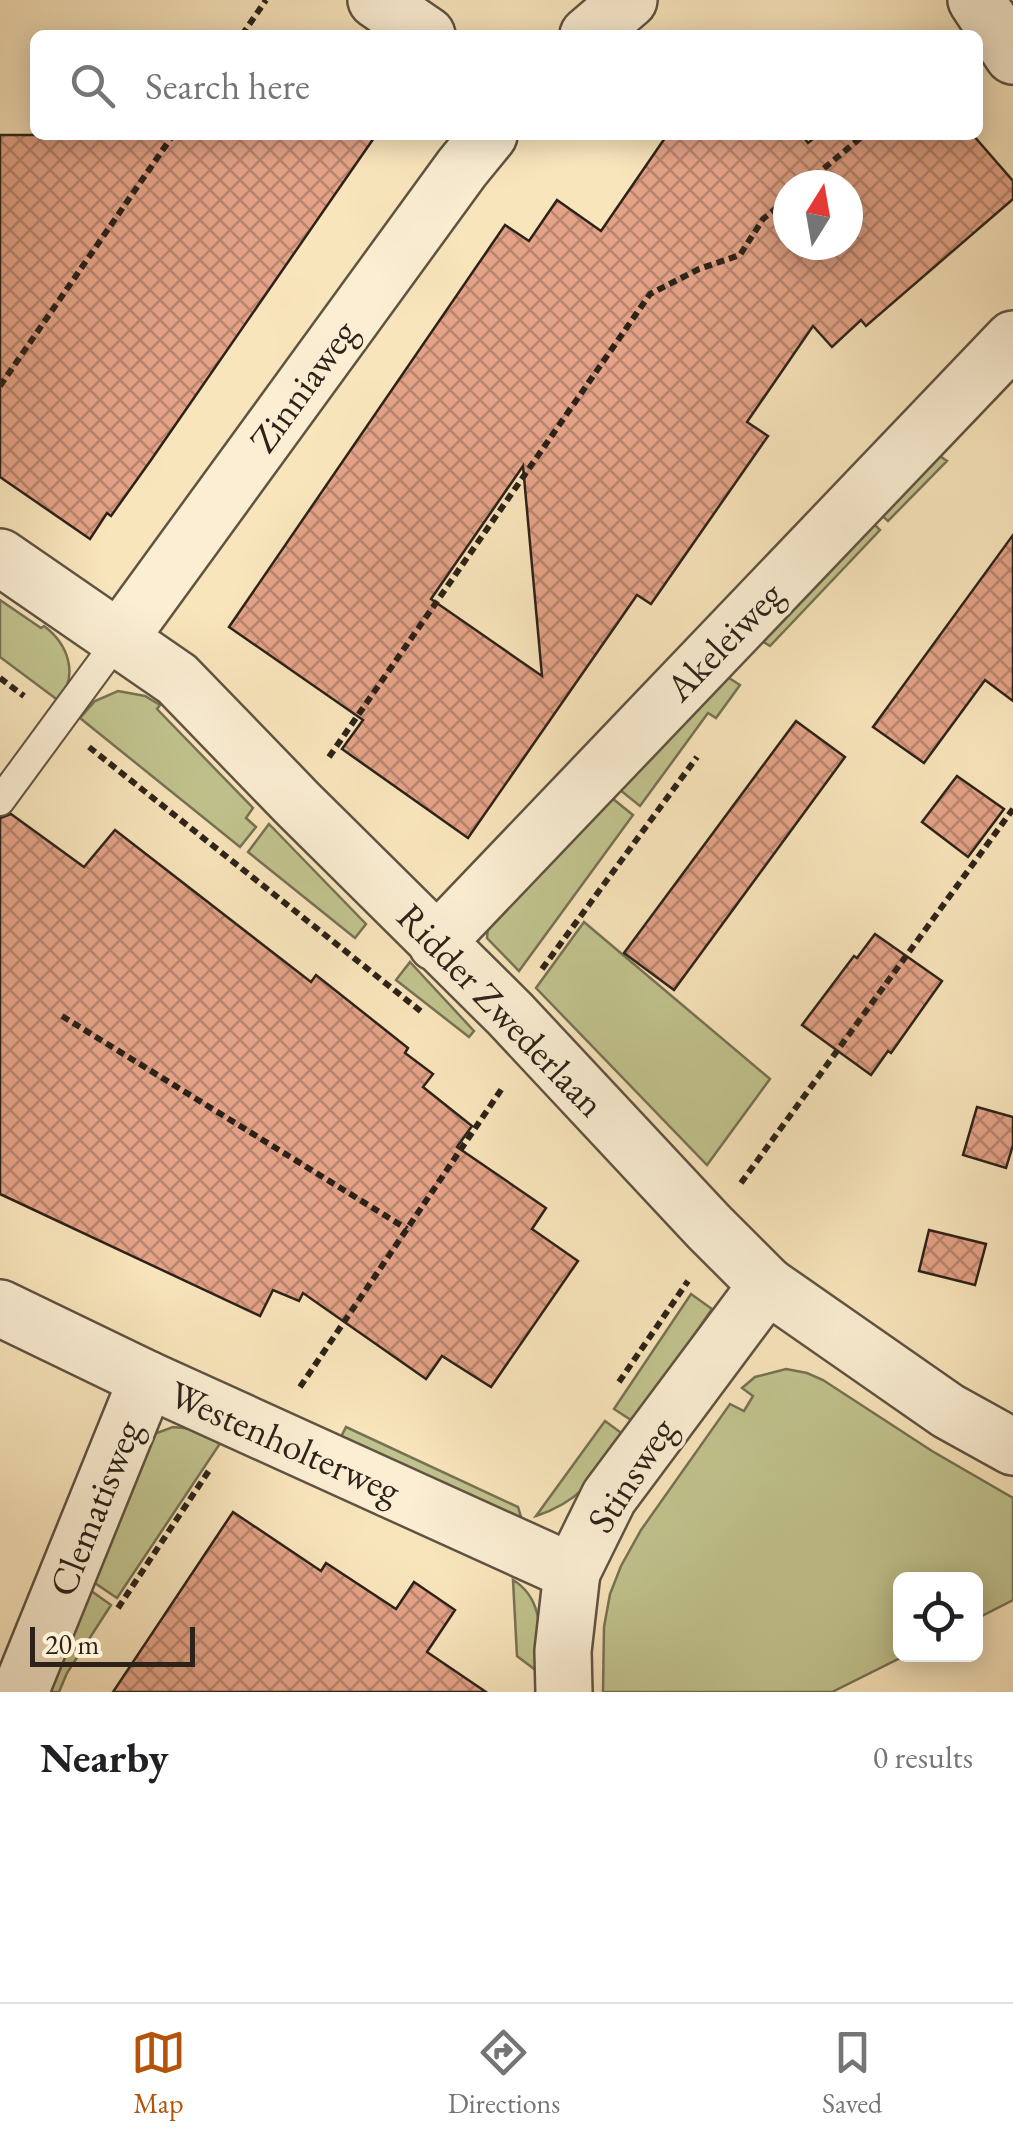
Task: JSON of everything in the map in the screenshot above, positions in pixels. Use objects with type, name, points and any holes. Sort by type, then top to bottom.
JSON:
[{"type":"street","points":[[376,0],[420,30]]},
{"type":"street","points":[[594,30],[630,0]]},
{"type":"street","name":"Zinniaweg","points":[[118,639],[485,140]]},
{"type":"street","name":"Akeleiweg","points":[[436,943],[1013,339]]},
{"type":"street","name":"Ridder Zwederlaan","points":[[0,557],[177,679],[534,1040],[768,1285],[948,1411],[1013,1447]]},
{"type":"street","name":"Stinsweg","points":[[564,1692],[563,1651],[572,1572],[609,1497],[768,1285]]},
{"type":"street","name":"Westenholterweg","points":[[0,1308],[572,1572]]},
{"type":"street","name":"Clematisweg","points":[[20,1692],[147,1379]]},
{"type":"lane","points":[[0,801],[118,639]]},
{"type":"path","points":[[245,30],[266,0]]},
{"type":"path","points":[[0,386],[170,140]]},
{"type":"path","points":[[822,170],[858,140]]},
{"type":"path","points":[[296,803],[650,294],[699,269],[740,255],[773,212]]},
{"type":"path","points":[[62,1016],[407,1229]]},
{"type":"path","points":[[110,1620],[407,1229],[534,1040]]},
{"type":"green space","points":[[937,454],[947,461],[888,521],[877,511]]},
{"type":"green space","points":[[869,519],[880,530],[770,646],[759,639]]},
{"type":"green space","points":[[0,600],[41,628],[44,626],[65,651],[68,680],[59,701],[0,657]]},
{"type":"green space","points":[[726,676],[740,685],[716,718],[708,713],[640,806],[615,786]]},
{"type":"green space","points":[[118,691],[145,696],[160,705],[157,709],[253,808],[246,818],[256,827],[240,847],[80,718],[95,701]]},
{"type":"green space","points":[[607,794],[633,815],[519,971],[487,938],[488,927]]},
{"type":"green space","points":[[269,824],[366,924],[355,938],[248,852]]},
{"type":"green space","points":[[584,922],[770,1079],[707,1165],[536,988]]},
{"type":"green space","points":[[410,962],[474,1031],[469,1037],[396,980]]},
{"type":"green space","points":[[691,1294],[712,1309],[634,1422],[614,1409]]},
{"type":"green space","points":[[786,1369],[823,1380],[1013,1498],[1013,1600],[983,1615],[983,1572],[893,1572],[893,1662],[832,1692],[603,1692],[604,1627],[610,1594],[621,1566],[641,1530],[730,1404],[744,1411],[753,1396],[742,1388],[755,1377]]},
{"type":"green space","points":[[605,1421],[624,1435],[606,1462],[578,1494],[536,1516]]},
{"type":"green space","points":[[173,1427],[194,1429],[221,1442],[117,1598],[86,1577],[154,1434]]},
{"type":"green space","points":[[346,1427],[518,1507],[521,1517],[510,1517],[340,1439]]},
{"type":"green space","points":[[513,1580],[536,1608],[541,1645],[538,1672],[517,1656]]},
{"type":"green space","points":[[83,1585],[111,1605],[59,1692],[39,1692]]},
{"type":"building","points":[[0,135],[30,135],[30,140],[373,140],[151,460],[90,539],[0,477]]},
{"type":"building","points":[[664,140],[977,140],[1013,181],[1013,199],[866,326],[861,320],[832,347],[813,326],[747,422],[768,436],[651,604],[637,595],[468,838],[342,749],[363,720],[229,627],[505,225],[529,241],[557,200],[601,231]],"holes":[[[523,466],[542,676],[431,599]]]},
{"type":"building","points":[[1013,535],[1013,701],[985,680],[924,763],[873,727]]},
{"type":"building","points":[[796,721],[845,757],[674,990],[624,953]]},
{"type":"building","points":[[957,776],[1004,809],[968,857],[922,822]]},
{"type":"building","points":[[11,814],[84,867],[115,830],[311,982],[316,975],[408,1048],[405,1053],[433,1074],[423,1087],[472,1126],[457,1147],[546,1208],[532,1229],[578,1261],[491,1387],[442,1356],[426,1379],[303,1293],[299,1301],[273,1290],[260,1316],[0,1194],[0,818]]},
{"type":"building","points":[[875,934],[942,981],[871,1075],[802,1025]]},
{"type":"building","points":[[977,1107],[1013,1117],[1013,1145],[1006,1168],[963,1155]]},
{"type":"building","points":[[929,1230],[986,1244],[975,1285],[919,1271]]},
{"type":"building","points":[[233,1512],[321,1571],[326,1563],[396,1609],[414,1582],[455,1610],[427,1652],[486,1692],[113,1692]]}]
